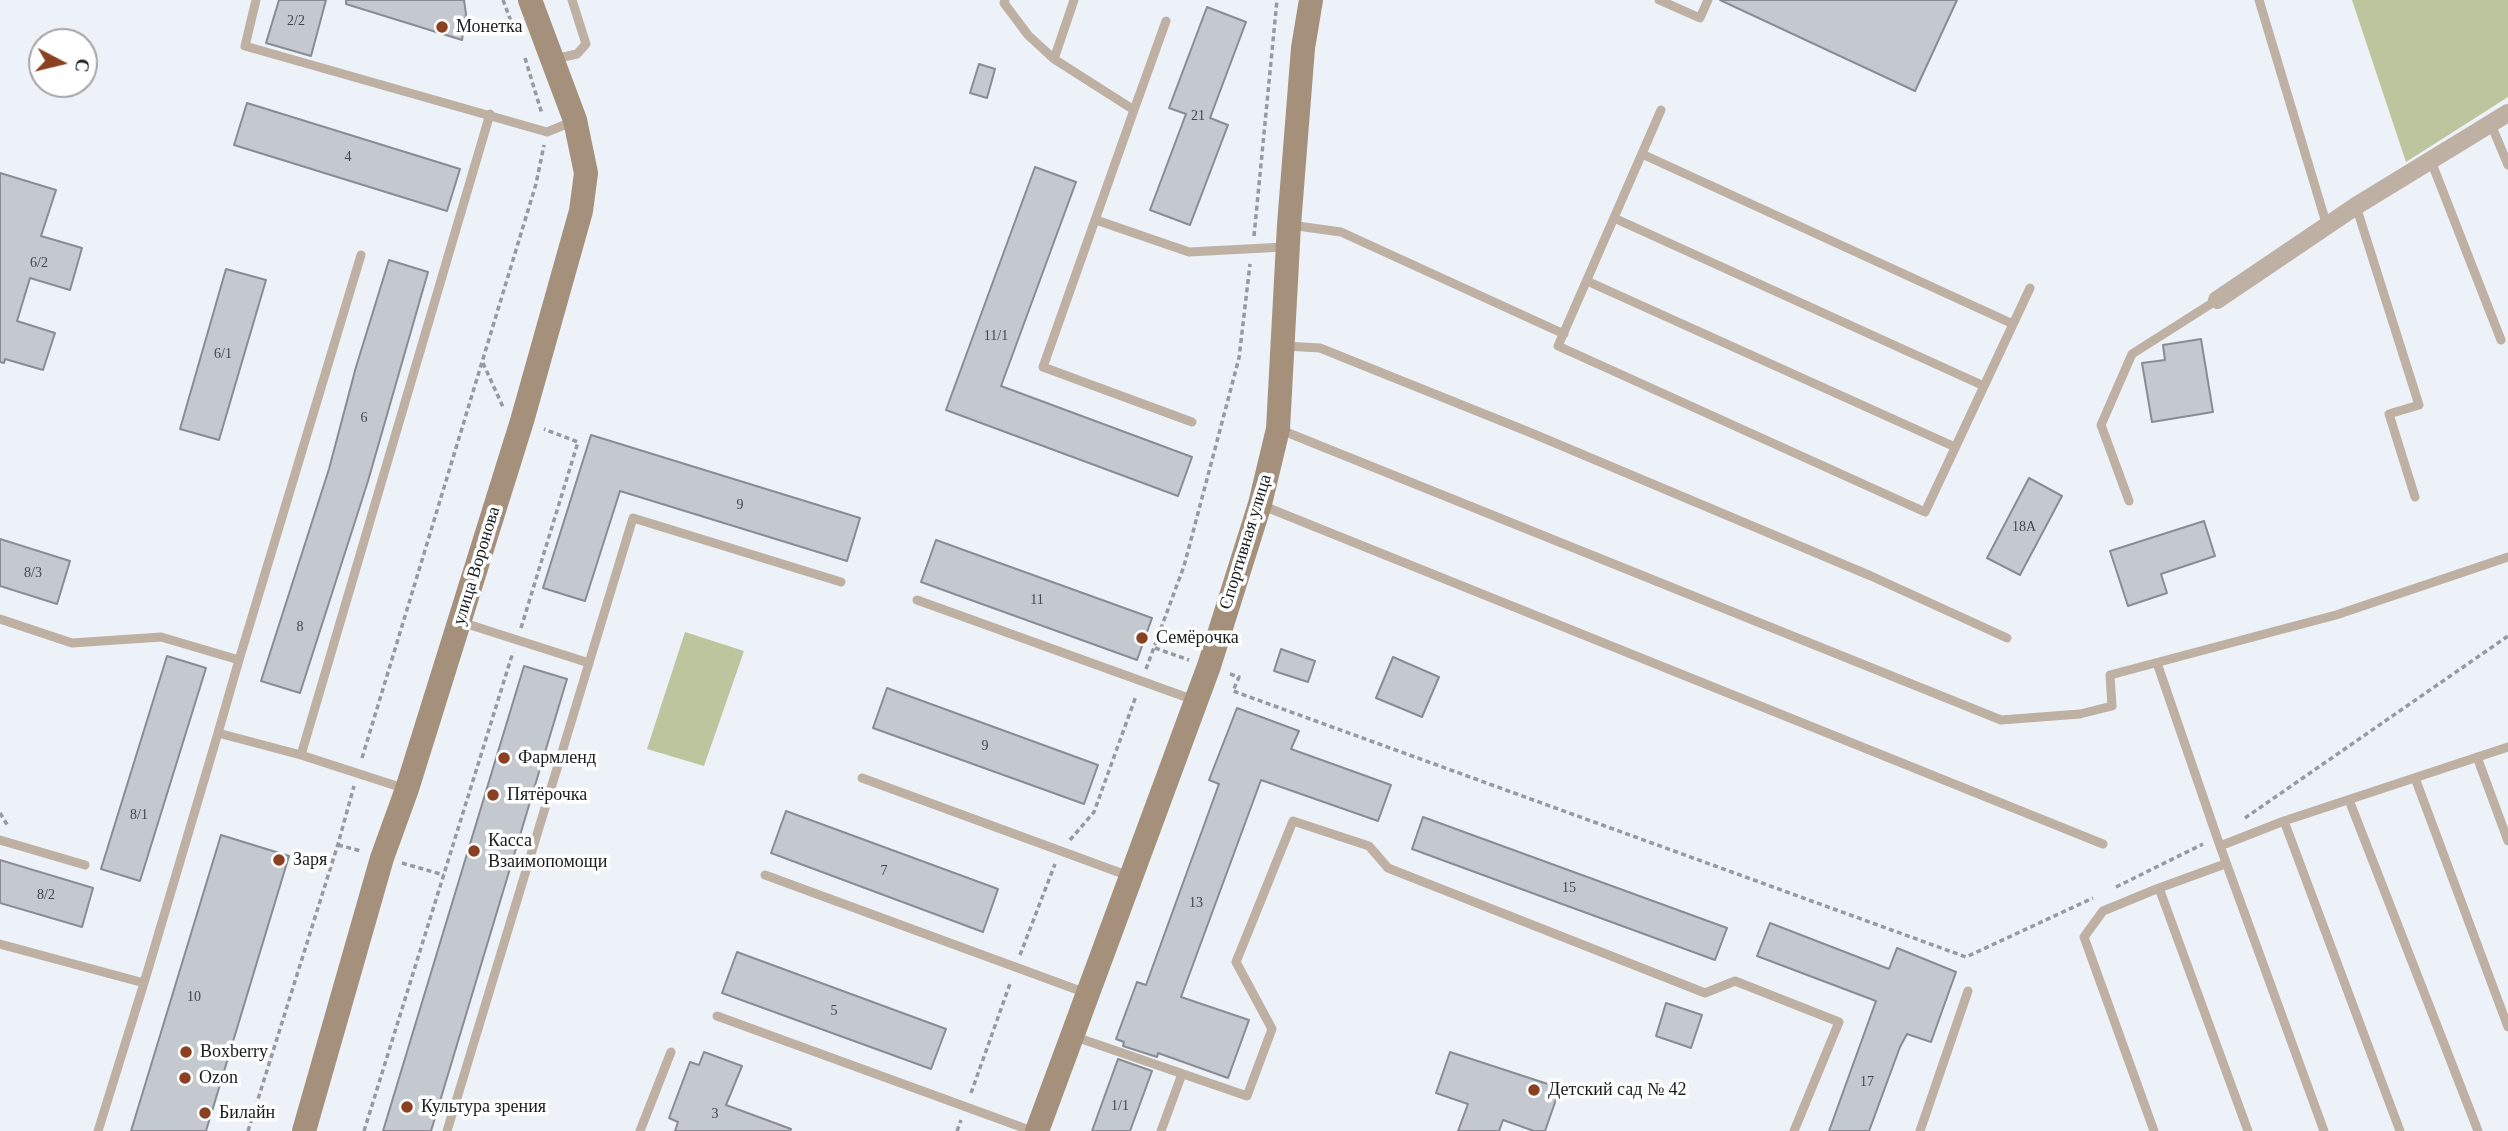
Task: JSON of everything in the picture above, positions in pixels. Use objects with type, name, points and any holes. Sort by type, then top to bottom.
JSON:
[{"type":"street","name":"улица Воронова","points":[[304,1131],[382,858],[407,789],[522,421],[581,211],[586,173],[575,120],[530,0]]},
{"type":"street","name":"Спортивная улица","points":[[1035,1131],[1209,666],[1260,505],[1278,429],[1288,236],[1303,48],[1311,0]]},
{"type":"street","points":[[2217,300],[2356,206],[2508,113]]},
{"type":"lane","points":[[256,0],[245,46],[547,132],[575,120]]},
{"type":"lane","points":[[552,60],[577,54],[586,44],[572,0]]},
{"type":"lane","points":[[1054,60],[1074,0]]},
{"type":"lane","points":[[1658,0],[1700,18],[1708,0]]},
{"type":"lane","points":[[2259,0],[2327,226]]},
{"type":"lane","points":[[1001,1],[1028,35],[1054,60],[1134,110]]},
{"type":"lane","points":[[1166,21],[1043,367],[1192,422]]},
{"type":"lane","points":[[1661,110],[1558,346],[1926,512],[2030,288]]},
{"type":"lane","points":[[301,755],[490,114]]},
{"type":"lane","points":[[2490,122],[2508,165]]},
{"type":"lane","points":[[1642,153],[2013,324]]},
{"type":"lane","points":[[2431,161],[2501,340]]},
{"type":"lane","points":[[2356,206],[2419,405],[2389,414],[2415,498]]},
{"type":"lane","points":[[1614,218],[1984,386]]},
{"type":"lane","points":[[1096,220],[1189,252],[1252,249],[1288,236],[1341,232],[1564,334]]},
{"type":"lane","points":[[98,1131],[361,255]]},
{"type":"lane","points":[[1587,281],[1955,447]]},
{"type":"lane","points":[[2129,501],[2101,425],[2132,354],[2217,300]]},
{"type":"lane","points":[[1282,346],[1320,348],[1530,432],[1871,576],[2007,638]]},
{"type":"lane","points":[[1278,429],[2001,720],[2080,713],[2112,706],[2110,675],[2336,615],[2508,557]]},
{"type":"lane","points":[[1260,505],[2103,844]]},
{"type":"lane","points":[[447,1131],[633,518],[841,582]]},
{"type":"lane","points":[[917,600],[1196,701]]},
{"type":"lane","points":[[0,619],[72,643],[161,637],[239,660]]},
{"type":"lane","points":[[460,622],[589,663]]},
{"type":"lane","points":[[2157,663],[2225,864],[2324,1131]]},
{"type":"lane","points":[[218,733],[301,755],[407,789]]},
{"type":"lane","points":[[2218,841],[2508,747]]},
{"type":"lane","points":[[2477,757],[2508,841]]},
{"type":"lane","points":[[862,778],[1131,877]]},
{"type":"lane","points":[[2415,778],[2508,1027]]},
{"type":"lane","points":[[2348,800],[2477,1131]]},
{"type":"lane","points":[[1072,1036],[1247,1096],[1272,1029],[1236,962],[1293,821],[1369,846],[1388,867],[1705,993],[1735,981],[1839,1022],[1794,1131]]},
{"type":"lane","points":[[2284,821],[2400,1131]]},
{"type":"lane","points":[[0,840],[85,865]]},
{"type":"lane","points":[[2154,1131],[2084,937],[2103,911],[2225,864]]},
{"type":"lane","points":[[765,875],[1088,993]]},
{"type":"lane","points":[[2159,888],[2248,1131]]},
{"type":"lane","points":[[0,944],[144,983]]},
{"type":"lane","points":[[1920,1131],[1968,991]]},
{"type":"lane","points":[[717,1016],[1035,1131]]},
{"type":"lane","points":[[640,1131],[671,1052]]},
{"type":"lane","points":[[1161,1131],[1182,1074]]},
{"type":"path","points":[[503,0],[516,33]]},
{"type":"path","points":[[957,1131],[1060,851],[1094,811],[1184,566],[1239,358],[1277,0]]},
{"type":"path","points":[[248,1131],[338,844],[536,184],[547,132],[524,55]]},
{"type":"path","points":[[364,1131],[578,442],[508,417],[482,360]]},
{"type":"path","points":[[2105,892],[2218,841],[2508,636]]},
{"type":"path","points":[[1155,648],[1239,677],[1233,691],[1966,957],[2094,898]]},
{"type":"green space","points":[[2352,0],[2508,0],[2508,97],[2406,162]]},
{"type":"green space","points":[[685,632],[744,651],[704,766],[647,749]]},
{"type":"building","points":[[279,0],[326,0],[311,56],[266,43]]},
{"type":"building","name":"Монетка","points":[[346,0],[464,0],[466,14],[462,40],[346,4]]},
{"type":"building","points":[[1720,0],[1957,0],[1915,91]]},
{"type":"building","points":[[1207,7],[1246,22],[1210,118],[1228,125],[1190,225],[1150,210],[1186,114],[1169,108]]},
{"type":"building","points":[[979,64],[995,69],[987,98],[970,93]]},
{"type":"building","points":[[247,103],[460,169],[447,211],[234,145]]},
{"type":"building","points":[[1035,167],[1076,182],[1001,386],[1192,457],[1178,496],[946,410]]},
{"type":"building","points":[[0,173],[56,190],[41,236],[82,248],[70,290],[30,278],[17,321],[55,333],[43,370],[5,359],[4,363],[0,362]]},
{"type":"building","points":[[389,260],[428,272],[368,481],[300,693],[261,681],[329,469],[356,367]]},
{"type":"building","points":[[226,269],[266,280],[219,440],[180,429]]},
{"type":"building","points":[[2201,339],[2213,412],[2152,422],[2142,363],[2165,360],[2163,345]]},
{"type":"building","points":[[591,435],[860,518],[847,561],[620,491],[585,601],[543,588]]},
{"type":"building","points":[[2029,478],[2062,496],[2020,575],[1987,558]]},
{"type":"building","points":[[2204,521],[2215,556],[2161,574],[2167,593],[2128,606],[2110,551]]},
{"type":"building","points":[[0,539],[70,561],[57,604],[0,586]]},
{"type":"building","points":[[936,540],[1152,618],[1137,660],[921,582]]},
{"type":"building","points":[[1281,649],[1315,661],[1308,682],[1274,671]]},
{"type":"building","points":[[167,656],[206,668],[140,881],[101,869]]},
{"type":"building","points":[[1393,657],[1439,677],[1422,717],[1376,698]]},
{"type":"building","points":[[524,666],[567,679],[431,1131],[383,1131]]},
{"type":"building","points":[[887,688],[1098,765],[1084,804],[873,728]]},
{"type":"building","points":[[1237,708],[1299,731],[1291,749],[1391,785],[1378,821],[1261,780],[1181,997],[1249,1020],[1228,1078],[1158,1053],[1157,1057],[1123,1046],[1124,1042],[1116,1039],[1137,982],[1146,985],[1219,784],[1209,780]]},
{"type":"building","points":[[786,811],[998,889],[983,932],[771,853]]},
{"type":"building","points":[[1423,817],[1727,928],[1715,960],[1412,849]]},
{"type":"building","points":[[221,835],[289,856],[206,1131],[131,1131]]},
{"type":"building","points":[[0,860],[93,888],[82,927],[0,903]]},
{"type":"building","points":[[1770,923],[1889,969],[1897,948],[1956,972],[1931,1042],[1907,1034],[1869,1131],[1829,1131],[1876,1001],[1757,956]]},
{"type":"building","points":[[737,952],[946,1029],[931,1069],[722,993]]},
{"type":"building","points":[[1666,1003],[1702,1015],[1691,1048],[1656,1036]]},
{"type":"building","points":[[704,1052],[742,1066],[726,1105],[791,1129],[790,1131],[675,1131],[678,1122],[669,1118],[690,1062],[699,1065]]},
{"type":"building","name":"Детский сад № 42","points":[[1450,1052],[1560,1088],[1545,1131],[1534,1131],[1503,1120],[1499,1131],[1458,1131],[1468,1104],[1436,1093]]},
{"type":"building","points":[[1118,1059],[1152,1071],[1130,1131],[1092,1131]]},
{"type":"place","name":"Монетка","points":[[442,27]]},
{"type":"place","name":"Семёрочка","points":[[1142,638]]},
{"type":"place","name":"Фармленд","points":[[504,758]]},
{"type":"place","name":"Пятёрочка","points":[[493,795]]},
{"type":"place","name":"Касса Взаимопомощи","points":[[474,851]]},
{"type":"place","name":"Заря","points":[[279,860]]},
{"type":"place","name":"Boxberry","points":[[186,1052]]},
{"type":"place","name":"Ozon","points":[[185,1078]]},
{"type":"place","name":"Детский сад № 42","points":[[1534,1090]]},
{"type":"place","name":"Культура зрения","points":[[407,1107]]},
{"type":"place","name":"Билайн","points":[[205,1113]]}]
